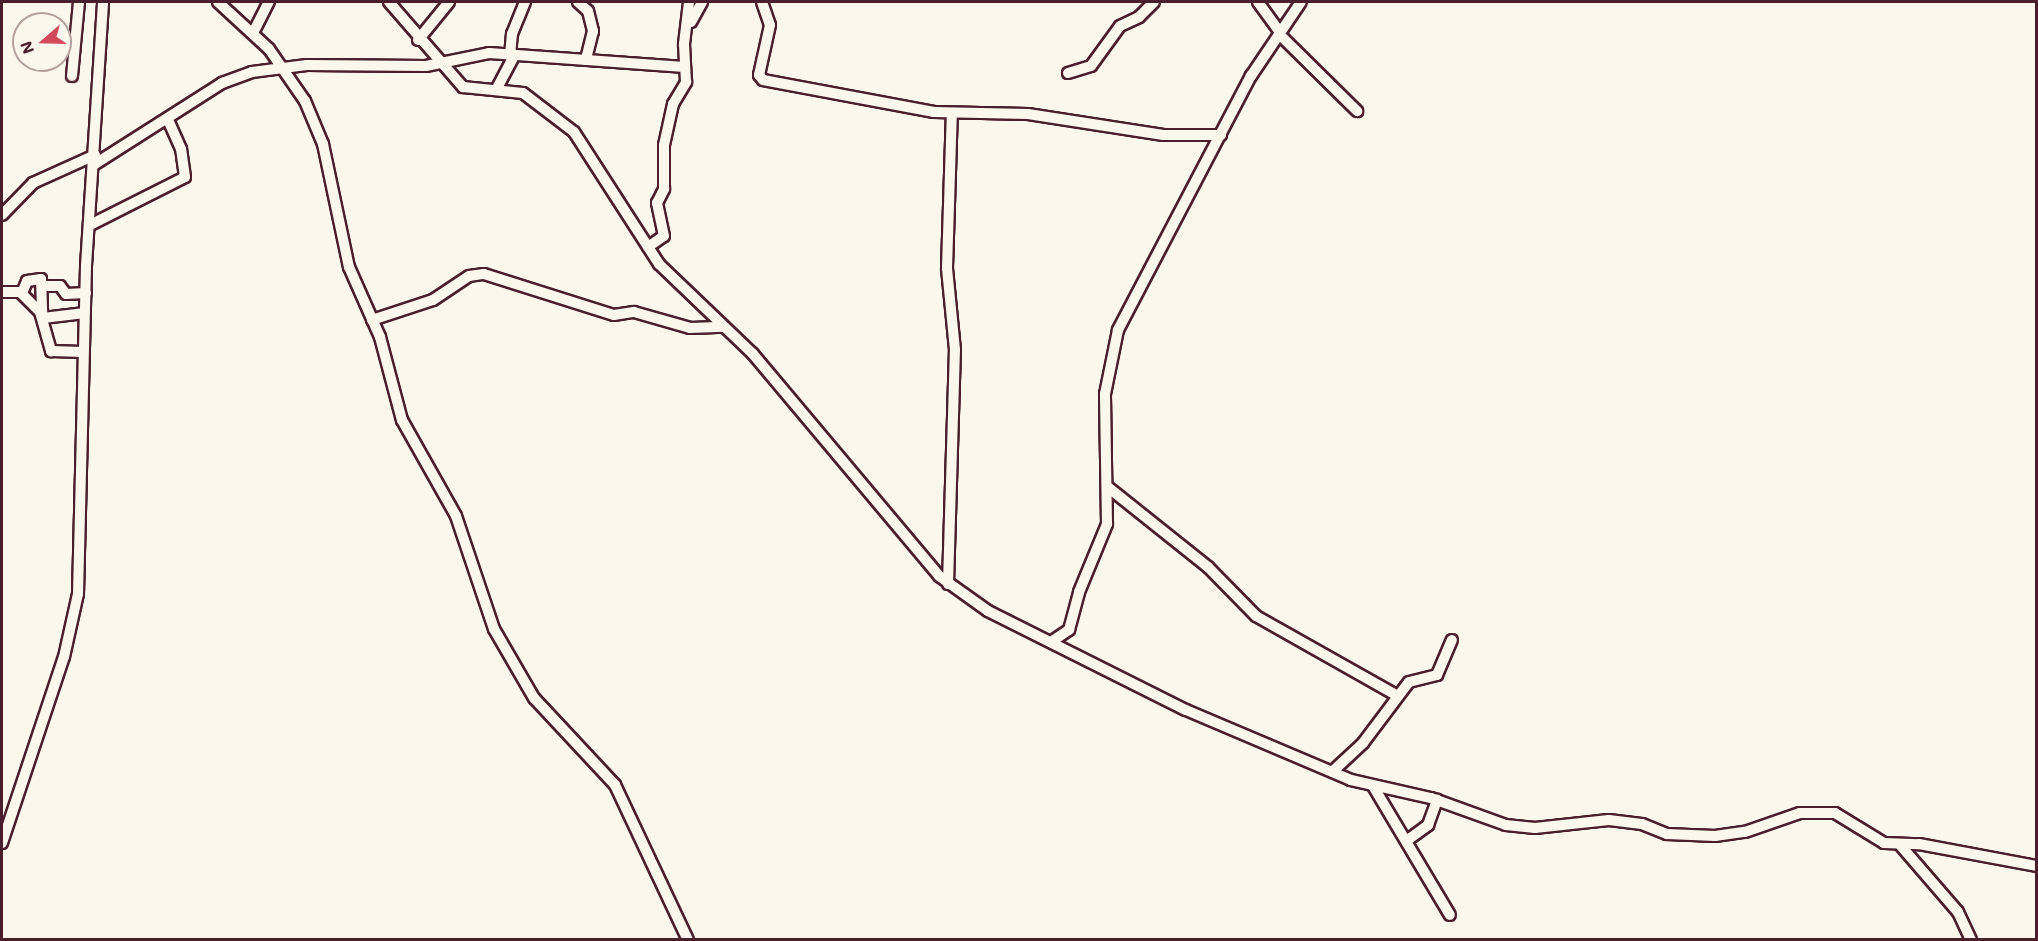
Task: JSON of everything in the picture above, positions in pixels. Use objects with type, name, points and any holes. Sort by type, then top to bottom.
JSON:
[{"type":"street","points":[[72,76],[79,2]]},
{"type":"street","points":[[2,843],[74,618],[81,562],[83,352],[103,2]]},
{"type":"street","points":[[218,2],[254,31],[284,67],[323,144],[346,255],[372,320],[402,420],[456,516],[494,628],[534,698],[615,785],[688,939]]},
{"type":"street","points":[[254,31],[269,2]]},
{"type":"street","points":[[389,2],[438,63],[464,87],[496,90],[535,98],[574,132],[648,247],[677,284],[724,327],[948,584],[988,611],[1186,710],[1333,771],[1373,786],[1437,800],[1519,827],[1609,820],[1694,836],[1736,834],[1800,813],[1834,813],[1884,843],[1901,846],[1919,844],[2037,866]]},
{"type":"street","points":[[418,40],[449,2]]},
{"type":"street","points":[[496,90],[512,56],[512,34],[525,2]]},
{"type":"street","points":[[578,2],[588,11],[592,31],[585,60]]},
{"type":"street","points":[[648,247],[664,236],[657,203],[665,181],[664,145],[675,100],[686,82],[689,2]]},
{"type":"street","points":[[688,27],[702,2]]},
{"type":"street","points":[[762,2],[770,25],[761,79],[952,113],[1028,114],[1163,135],[1221,135]]},
{"type":"street","points":[[1068,73],[1091,66],[1120,26],[1139,17],[1154,2]]},
{"type":"street","points":[[1258,2],[1279,32],[1357,111]]},
{"type":"street","points":[[1051,642],[1069,630],[1079,592],[1107,524],[1109,488],[1105,394],[1113,345],[1136,292],[1221,135],[1279,32],[1301,2]]},
{"type":"street","points":[[2,215],[33,183],[95,159],[168,120],[222,82],[284,67],[438,63],[476,54],[685,67]]},
{"type":"street","points":[[948,584],[955,350],[947,268],[952,113]]},
{"type":"street","points":[[92,224],[185,177],[181,149],[168,120]]},
{"type":"street","points":[[372,320],[433,300],[469,276],[483,274],[614,315],[634,312],[674,326],[724,327]]},
{"type":"street","points":[[22,293],[29,280],[40,279],[43,316],[51,351],[83,352]]},
{"type":"street","points":[[42,286],[60,286],[66,294],[86,293]]},
{"type":"street","points":[[2,292],[22,293],[43,316]]},
{"type":"street","points":[[43,316],[86,313]]},
{"type":"street","points":[[1109,488],[1222,580],[1256,616],[1396,695]]},
{"type":"street","points":[[1333,771],[1367,739],[1396,695],[1415,679],[1437,675],[1452,640]]},
{"type":"street","points":[[1373,786],[1409,839],[1450,915]]},
{"type":"street","points":[[1409,839],[1428,825],[1437,800]]},
{"type":"street","points":[[1901,846],[1952,904],[1971,939]]}]
